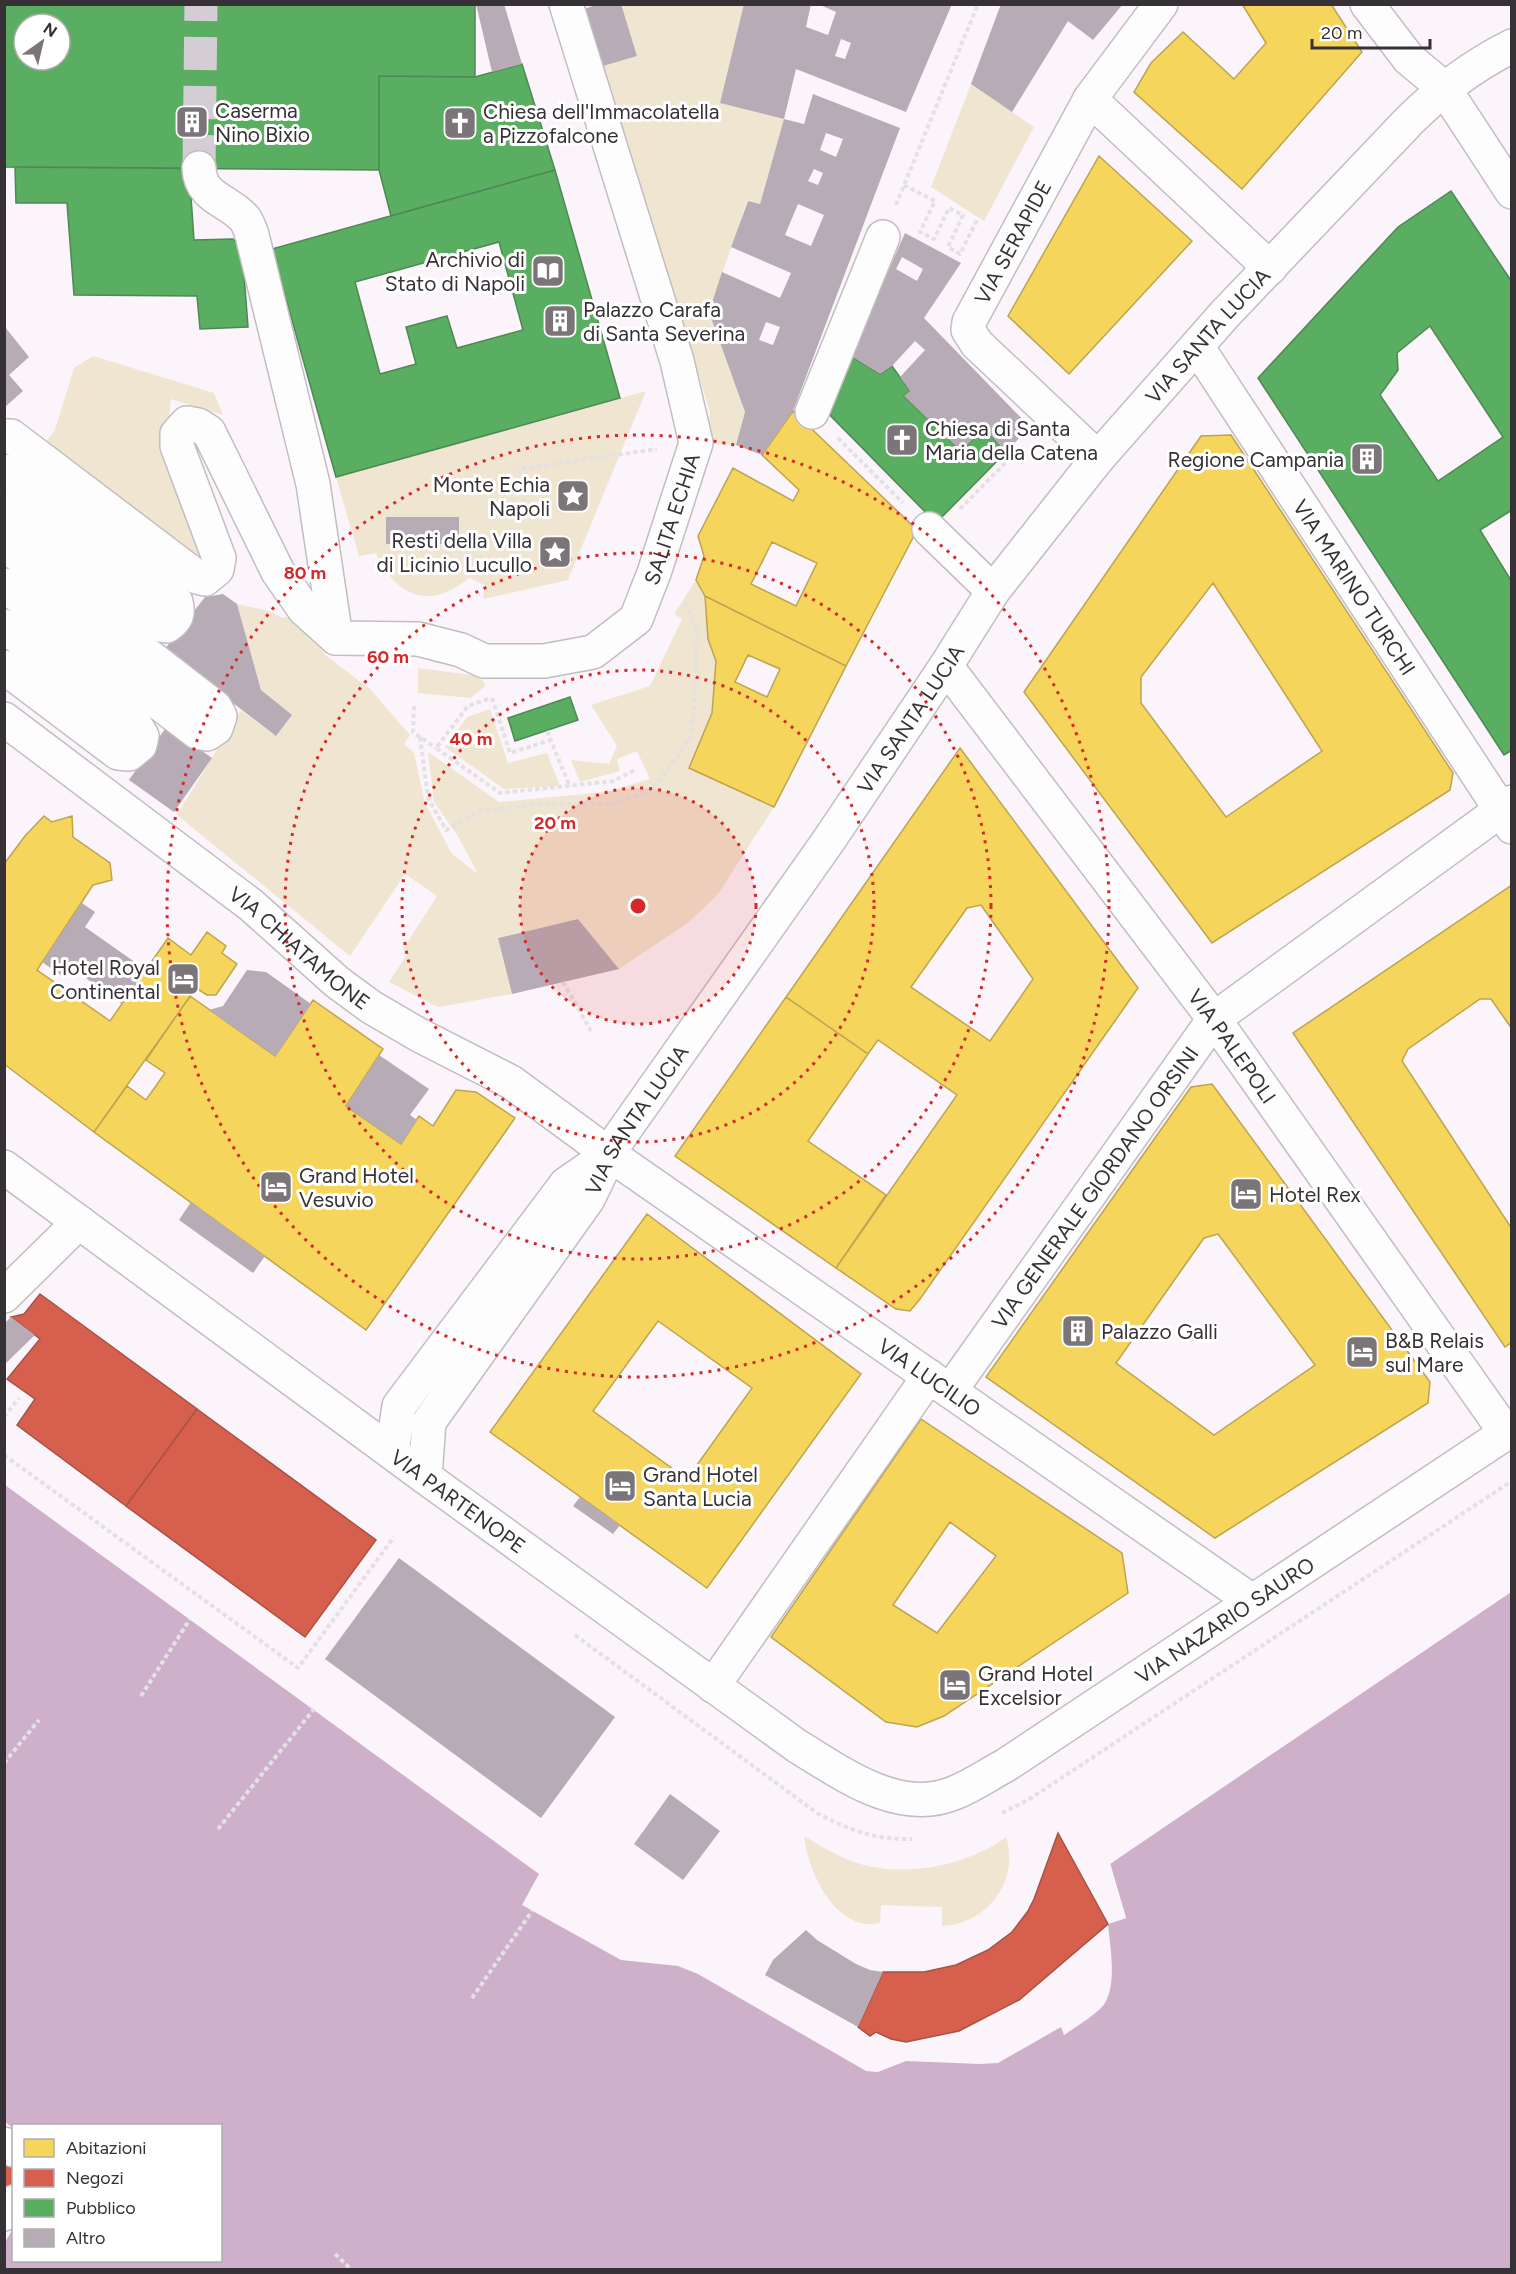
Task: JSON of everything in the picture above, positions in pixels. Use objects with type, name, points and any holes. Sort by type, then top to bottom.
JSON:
[{"type":"street","name":"SALITA ECHIA","points":[[336,638],[418,639],[461,650],[484,661],[544,661],[593,652],[636,619],[660,555],[696,443],[676,361],[566,4]]},
{"type":"street","name":"VIA SERAPIDE","points":[[1098,458],[977,344],[968,330],[969,322],[1090,99],[1161,4]]},
{"type":"street","points":[[1367,4],[1409,59],[1444,88],[1512,192]]},
{"type":"street","name":"VIA SANTA LUCIA","points":[[425,1477],[429,1422],[588,1199],[609,1154],[655,1084],[829,840],[946,666],[993,591],[1098,458],[1198,348],[1225,314],[1409,121],[1444,88],[1461,75],[1512,46]]},
{"type":"street","points":[[1090,99],[1270,268]]},
{"type":"street","points":[[199,168],[199,175],[206,189],[244,218],[252,235],[313,484],[336,638]]},
{"type":"street","points":[[812,412],[884,237]]},
{"type":"street","name":"VIA MARINO TURCHI","points":[[1198,348],[1508,813]]},
{"type":"street","points":[[4,436],[11,436],[197,577],[205,579],[217,570],[219,558],[177,446],[177,434],[187,423],[198,425],[210,432],[278,572],[304,609],[336,638]]},
{"type":"street","points":[[4,471],[176,602],[179,612],[175,620],[167,626],[159,625],[4,510]]},
{"type":"street","points":[[929,529],[993,591]]},
{"type":"street","points":[[4,544],[215,707],[220,716],[216,728],[207,734],[197,732],[4,585]]},
{"type":"street","points":[[4,626],[136,726],[142,736],[140,745],[129,754],[118,753],[4,667]]},
{"type":"street","name":"VIA PALEPOLI","points":[[946,666],[1214,1019],[1509,1431]]},
{"type":"street","name":"VIA CHIATAMONE","points":[[4,719],[251,905],[337,982],[371,1007],[419,1035],[511,1082],[609,1154]]},
{"type":"street","name":"VIA GENERALE GIORDANO ORSINI","points":[[713,1686],[1214,1019],[1508,813]]},
{"type":"street","points":[[392,1452],[399,1406],[566,1184],[609,1154]]},
{"type":"street","name":"VIA LUCILIO","points":[[609,1154],[1252,1601]]},
{"type":"street","name":"VIA PARTENOPE","points":[[4,1167],[425,1477],[797,1746],[860,1785],[910,1799],[931,1797]]},
{"type":"street","points":[[4,1296],[79,1222]]},
{"type":"street","name":"VIA NAZARIO SAURO","points":[[931,1797],[952,1794],[1006,1765],[1509,1431]]},
{"type":"path","points":[[884,237],[978,4]]},
{"type":"path","points":[[904,185],[935,201],[920,232],[934,239],[949,208],[963,215],[948,247],[960,254],[976,222]]},
{"type":"path","points":[[812,412],[929,529]]},
{"type":"path","points":[[527,518],[519,469],[696,443]]},
{"type":"path","points":[[970,499],[1010,458]]},
{"type":"path","points":[[420,737],[428,798],[446,830],[480,812],[529,805],[613,804],[653,789],[691,737],[696,662],[697,627],[660,555]]},
{"type":"path","points":[[436,748],[468,706],[502,694]]},
{"type":"path","points":[[492,698],[510,753],[551,740]]},
{"type":"path","points":[[414,706],[413,732],[500,793],[614,781],[635,770]]},
{"type":"path","points":[[547,730],[570,787]]},
{"type":"path","points":[[563,982],[591,1031]]},
{"type":"path","points":[[4,1417],[19,1398]]},
{"type":"path","points":[[4,1455],[298,1668],[394,1537]]},
{"type":"path","points":[[141,1696],[190,1618]]},
{"type":"path","points":[[218,1829],[314,1709]]},
{"type":"path","points":[[4,1763],[39,1720]]},
{"type":"path","points":[[472,1998],[532,1911]]},
{"type":"path","points":[[335,2254],[352,2270]]},
{"type":"shaded area","points":[[621,5],[744,5],[720,103],[784,119],[760,204],[747,201],[709,312],[745,412],[736,445],[707,444],[710,412],[603,66],[637,55]]},
{"type":"shaded area","points":[[971,84],[1034,127],[984,221],[931,187]]},
{"type":"shaded area","points":[[93,356],[214,393],[223,415],[171,399],[165,452],[207,558],[198,559],[45,443],[55,430],[74,368]]},
{"type":"shaded area","points":[[646,391],[568,580],[483,599],[485,585],[469,578],[441,594],[428,596],[415,594],[404,589],[394,580],[376,553],[359,556],[336,477]],"holes":[[[386,517],[459,517],[459,543],[386,544]]]},
{"type":"shaded area","points":[[696,580],[705,596],[708,639],[716,661],[712,713],[689,768],[774,807],[718,894],[689,922],[619,969],[578,919],[498,938],[512,994],[438,1007],[389,982],[408,953],[403,949],[437,896],[405,874],[350,956],[177,815],[241,710],[276,736],[291,716],[261,690],[237,604],[269,611],[281,617],[300,618],[325,655],[370,689],[410,735],[404,744],[414,753],[425,803],[452,854],[478,874],[459,838],[434,802],[428,752],[499,802],[606,792],[650,779],[637,751],[617,759],[620,771],[580,782],[571,760],[609,764],[617,746],[591,705],[650,686],[682,619],[674,614]]},
{"type":"shaded area","points":[[418,668],[479,676],[486,685],[471,698],[418,693]]},
{"type":"shaded area","points":[[490,709],[508,763],[547,753],[560,786],[504,789],[445,747],[467,717]]},
{"type":"shaded area","points":[[5,1485],[539,1874],[522,1905],[621,1960],[678,1966],[698,1974],[866,2071],[878,2072],[906,2061],[998,2063],[1061,2027],[1064,2035],[1092,2015],[1105,2003],[1111,1985],[1112,1964],[1108,1924],[1126,1918],[1110,1864],[1511,1592],[1511,2269],[5,2270],[5,2242],[12,2231],[12,2262],[222,2262],[222,2124],[12,2124],[12,2127],[5,2122]]},
{"type":"shaded area","points":[[804,1836],[854,1862],[889,1869],[942,1865],[976,1854],[1006,1837],[1009,1853],[1008,1869],[1004,1884],[986,1909],[958,1923],[942,1926],[942,1907],[881,1905],[880,1923],[864,1924],[850,1919],[827,1897],[811,1866]]},
{"type":"pier","points":[[1512,1589],[1511,1592],[1110,1863],[1126,1918],[1108,1924],[1106,1921],[1122,1916],[1108,1861]]},
{"type":"building: Abitazioni","points":[[1242,4],[1331,4],[1362,52],[1242,189],[1134,92],[1151,63],[1183,32],[1234,79],[1266,43]]},
{"type":"building: Abitazioni","points":[[1099,156],[1192,241],[1069,374],[1008,316]]},
{"type":"building: Abitazioni","points":[[793,411],[917,530],[846,666],[705,596],[696,580],[704,556],[698,536],[733,468],[793,501],[799,490],[762,455]],"holes":[[[772,542],[817,563],[796,606],[751,584]]]},
{"type":"building: Abitazioni","points":[[1231,435],[1453,773],[1450,790],[1212,943],[1024,692],[1201,436]],"holes":[[[1213,583],[1322,751],[1226,817],[1141,703],[1141,677]]]},
{"type":"building: Abitazioni","points":[[705,596],[846,666],[774,807],[689,768],[712,713],[716,661],[708,639]],"holes":[[[748,655],[780,669],[767,697],[735,682]]]},
{"type":"building: Abitazioni","points":[[960,748],[1138,988],[910,1311],[896,1309],[836,1268],[957,1095],[878,1040],[868,1054],[786,997]],"holes":[[[981,905],[1033,979],[990,1041],[911,987],[967,908]]]},
{"type":"building: Abitazioni","name":"Hotel Royal Continental","points":[[44,816],[52,822],[72,816],[73,837],[110,863],[112,880],[93,885],[37,970],[110,1021],[168,938],[191,955],[207,932],[226,946],[222,953],[237,964],[216,995],[207,995],[196,988],[94,1132],[4,1064],[4,864]]},
{"type":"building: Abitazioni","points":[[1512,885],[1512,1029],[1491,999],[1480,999],[1408,1049],[1402,1061],[1512,1229],[1512,1342],[1505,1347],[1293,1033]]},
{"type":"building: Abitazioni","points":[[190,996],[275,1056],[313,1000],[383,1049],[346,1106],[401,1144],[419,1116],[433,1126],[456,1090],[476,1092],[515,1118],[366,1330],[94,1132],[127,1086],[146,1100],[165,1073],[146,1060]]},
{"type":"building: Abitazioni","points":[[786,997],[868,1054],[808,1141],[886,1195],[836,1268],[675,1156]]},
{"type":"building: Abitazioni","name":"Palazzo Galli","points":[[1212,1084],[1430,1382],[1428,1403],[1215,1538],[986,1377],[1191,1087]],"holes":[[[1218,1234],[1315,1365],[1214,1435],[1116,1363],[1204,1238]]]},
{"type":"building: Abitazioni","points":[[647,1214],[861,1374],[707,1588],[490,1432]],"holes":[[[658,1321],[752,1388],[687,1479],[593,1411]]]},
{"type":"building: Abitazioni","points":[[921,1419],[1122,1553],[1128,1593],[944,1716],[917,1727],[886,1722],[771,1637]],"holes":[[[950,1522],[996,1556],[937,1633],[893,1605]]]},
{"type":"building: Negozi","points":[[40,1294],[197,1409],[126,1506],[17,1425],[35,1399],[7,1379],[40,1339],[11,1317],[24,1314]]},
{"type":"building: Negozi","points":[[197,1409],[376,1540],[305,1637],[126,1506]]},
{"type":"building: Negozi","points":[[1058,1833],[1108,1924],[1019,2000],[959,2031],[906,2042],[891,2039],[876,2032],[870,2036],[858,2027],[883,1972],[924,1972],[956,1965],[988,1950],[1012,1932],[1034,1899]]},
{"type":"building: Negozi","points":[[4,2158],[12,2163],[12,2188],[4,2198]]},
{"type":"building: Pubblico","name":"Caserma Nino Bixio","points":[[4,4],[475,4],[475,77],[379,76],[379,170],[4,167]]},
{"type":"building: Pubblico","name":"Chiesa dell'Immacolatella a Pizzofalcone","points":[[522,64],[555,170],[391,216],[379,170],[379,76],[475,77]]},
{"type":"building: Pubblico","points":[[15,167],[189,168],[194,240],[233,239],[242,248],[248,327],[200,329],[197,296],[74,295],[67,203],[16,203]]},
{"type":"building: Pubblico","name":"Palazzo Carafa di Santa Severina","points":[[555,170],[620,398],[336,477],[272,249]],"holes":[[[499,242],[523,330],[457,348],[447,316],[406,327],[416,364],[380,374],[355,282]]]},
{"type":"building: Pubblico","name":"Regione Campania","points":[[1451,191],[1512,282],[1512,510],[1480,530],[1512,582],[1512,750],[1504,755],[1258,378],[1398,227]],"holes":[[[1430,326],[1503,437],[1438,481],[1380,395],[1398,370],[1397,353]]]},
{"type":"building: Pubblico","name":"Chiesa di Santa Maria della Catena","points":[[846,353],[880,374],[892,366],[910,391],[904,396],[961,451],[984,428],[1006,452],[936,523],[821,406]]},
{"type":"building: Pubblico","points":[[570,697],[578,720],[515,741],[508,718]]},
{"type":"building: Altro","points":[[476,4],[504,4],[522,64],[492,72]]},
{"type":"building: Altro","points":[[599,4],[621,4],[637,56],[603,66],[584,9]]},
{"type":"building: Altro","points":[[744,4],[811,4],[806,27],[828,35],[836,12],[818,4],[952,4],[906,112],[796,69],[784,119],[720,103]],"holes":[[[841,39],[851,43],[845,59],[835,56]]]},
{"type":"building: Altro","points":[[1001,4],[1123,4],[1093,40],[1068,21],[1012,112],[971,84]]},
{"type":"building: Altro","points":[[813,94],[900,128],[793,411],[762,455],[736,445],[745,412],[709,312],[722,272],[780,298],[791,273],[731,247],[748,201],[760,204],[784,119],[804,124]],"holes":[[[826,133],[843,139],[836,157],[820,150]],[[814,169],[823,173],[818,185],[808,181]],[[798,204],[824,215],[811,246],[785,235]],[[766,322],[780,327],[773,345],[759,340]]]},
{"type":"building: Altro","points":[[905,233],[961,263],[924,318],[1030,427],[1006,452],[984,428],[961,451],[904,396],[910,391],[900,377],[925,350],[915,341],[892,366],[880,374],[846,353],[869,315]],"holes":[[[902,257],[923,269],[917,281],[896,269]]]},
{"type":"building: Altro","points":[[5,327],[29,357],[9,375],[23,391],[5,407]]},
{"type":"building: Altro","points":[[386,517],[459,517],[459,544],[386,544]]},
{"type":"building: Altro","points":[[223,594],[237,604],[261,690],[292,715],[276,736],[164,650],[205,597]]},
{"type":"building: Altro","points":[[167,726],[212,758],[174,812],[129,780]]},
{"type":"building: Altro","points":[[82,903],[95,912],[85,927],[146,970],[122,1004],[69,966],[62,976],[42,962]]},
{"type":"building: Altro","points":[[578,919],[619,969],[512,994],[498,938]]},
{"type":"building: Altro","points":[[247,970],[266,972],[311,1004],[275,1056],[209,1010],[223,1006]]},
{"type":"building: Altro","points":[[379,1055],[429,1089],[410,1115],[417,1120],[401,1144],[346,1106]]},
{"type":"building: Altro","points":[[191,1202],[265,1256],[253,1273],[179,1220]]},
{"type":"building: Altro","points":[[11,1317],[35,1335],[4,1365],[4,1324]]},
{"type":"building: Altro","points":[[580,1497],[620,1525],[613,1534],[573,1506]]},
{"type":"building: Altro","points":[[399,1558],[615,1717],[541,1818],[325,1659]]},
{"type":"building: Altro","points":[[670,1794],[720,1831],[683,1880],[634,1844]]},
{"type":"building: Altro","points":[[806,1930],[817,1940],[856,1964],[883,1972],[858,2027],[765,1975],[773,1960]]},
{"type":"tunnel","points":[[199,168],[201,4]]},
{"type":"place","name":"Caserma Nino Bixio","points":[[192,122]]},
{"type":"place","name":"Chiesa dell'Immacolatella a Pizzofalcone","points":[[460,123]]},
{"type":"place","name":"Archivio di Stato di Napoli","points":[[548,271]]},
{"type":"place","name":"Palazzo Carafa di Santa Severina","points":[[560,321]]},
{"type":"place","name":"Chiesa di Santa Maria della Catena","points":[[902,440]]},
{"type":"place","name":"Regione Campania","points":[[1367,459]]},
{"type":"place","name":"Monte Echia Napoli","points":[[573,496]]},
{"type":"place","name":"Resti della Villa di Licinio Lucullo","points":[[555,552]]},
{"type":"place","name":"Hotel Royal Continental","points":[[183,979]]},
{"type":"place","name":"Grand Hotel Vesuvio","points":[[276,1187]]},
{"type":"place","name":"Hotel Rex","points":[[1246,1194]]},
{"type":"place","name":"Palazzo Galli","points":[[1078,1331]]},
{"type":"place","name":"B&B Relais sul Mare","points":[[1362,1352]]},
{"type":"place","name":"Grand Hotel Santa Lucia","points":[[620,1486]]},
{"type":"place","name":"Grand Hotel Excelsior","points":[[955,1685]]}]
